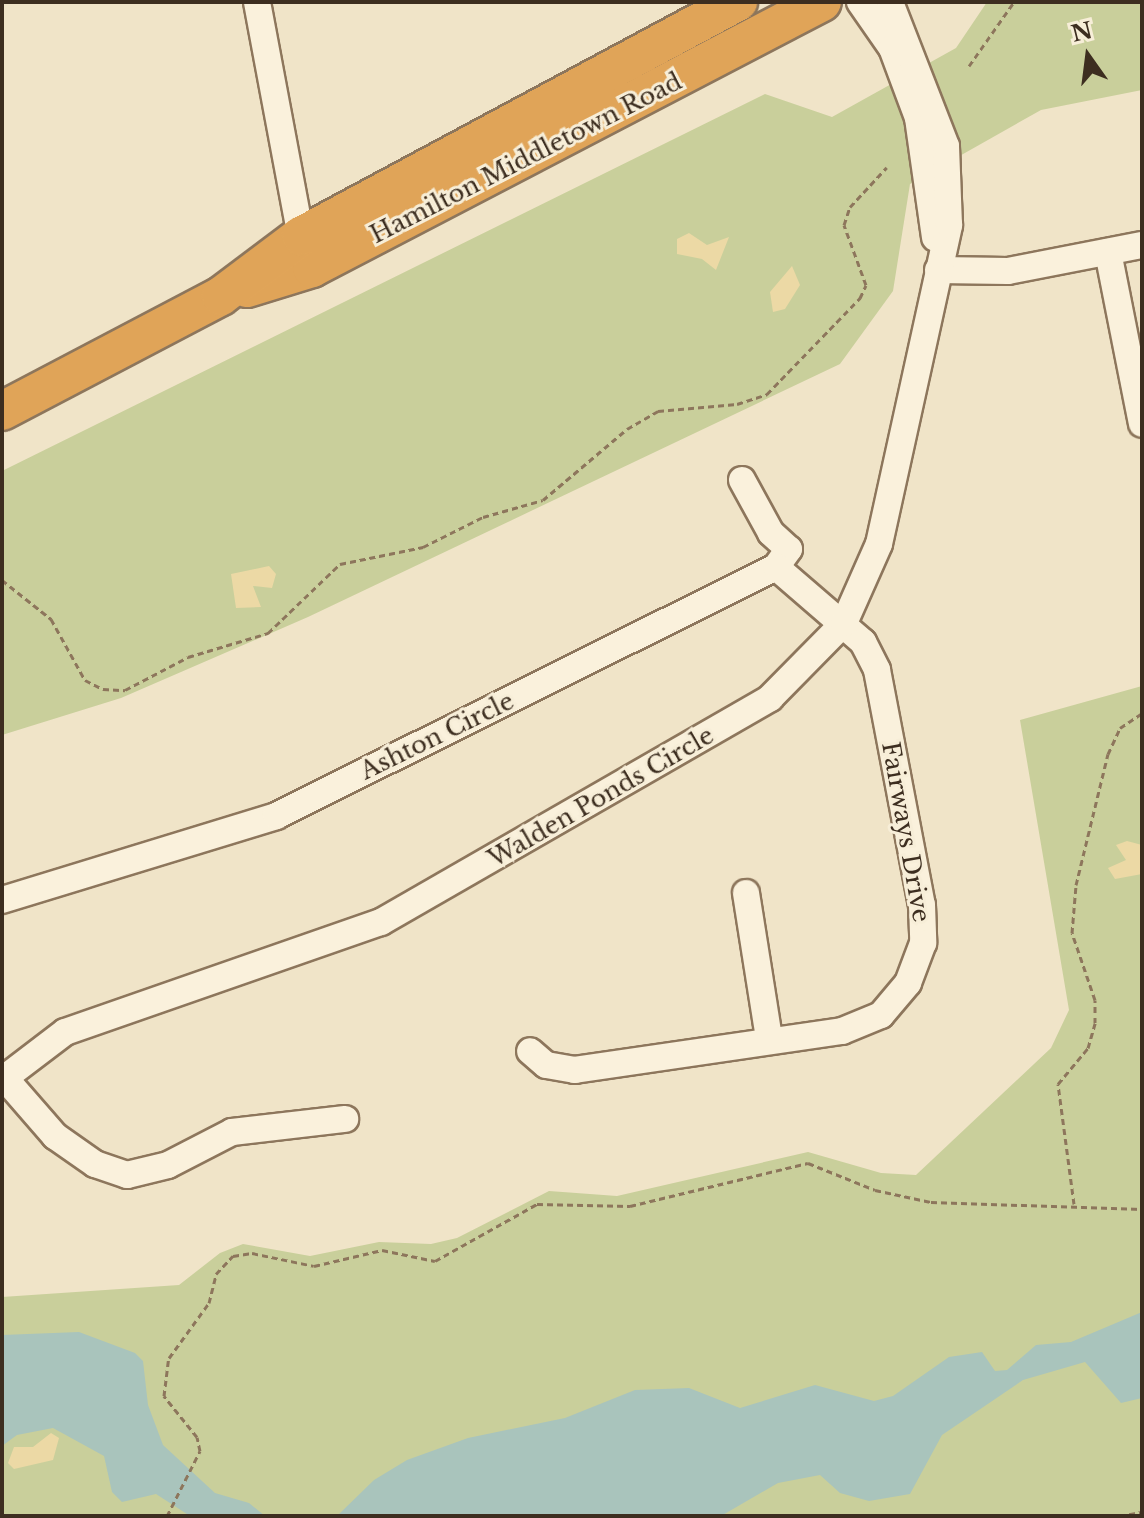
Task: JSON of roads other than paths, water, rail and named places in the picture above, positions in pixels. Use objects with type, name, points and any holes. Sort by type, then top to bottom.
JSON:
[{"type":"highway","name":"Hamilton Middletown Road","points":[[2,411],[221,296],[301,236],[738,2]]},
{"type":"highway","name":"Hamilton Middletown Road","points":[[221,296],[312,268],[822,2]]},
{"type":"street","points":[[257,2],[301,236]]},
{"type":"street","name":"Walden Ponds Circle","points":[[860,2],[892,48],[918,118],[938,270]]},
{"type":"street","name":"Walden Ponds Circle","points":[[3,1078],[65,1032],[381,922],[770,698],[844,623],[879,544],[949,225],[946,146],[890,2]]},
{"type":"street","points":[[938,270],[1008,271],[1142,245]]},
{"type":"street","points":[[1108,252],[1142,424]]},
{"type":"street","points":[[742,480],[771,533],[789,549],[776,567],[844,623]]},
{"type":"street","name":"Ashton Circle","points":[[2,900],[276,816],[776,567]]},
{"type":"street","name":"Fairways Drive","points":[[530,1051],[546,1065],[575,1070],[769,1039],[842,1031],[881,1015],[908,983],[923,943],[922,905],[877,670],[863,642],[844,623]]},
{"type":"street","points":[[746,893],[769,1039]]},
{"type":"street","points":[[3,1078],[55,1136],[95,1164],[127,1175],[168,1165],[232,1132],[345,1119]]},
{"type":"water","points":[[1142,1312],[1142,1398],[1121,1403],[1085,1362],[1023,1380],[942,1435],[910,1494],[869,1501],[840,1493],[820,1475],[778,1483],[721,1516],[337,1516],[374,1480],[407,1460],[468,1438],[565,1418],[635,1390],[689,1388],[740,1408],[815,1385],[874,1401],[893,1396],[949,1357],[982,1352],[995,1371],[1007,1370],[1036,1345],[1071,1342]]},
{"type":"water","points":[[79,1332],[135,1353],[143,1361],[148,1405],[163,1445],[215,1493],[249,1503],[265,1516],[190,1516],[156,1494],[122,1502],[112,1492],[104,1456],[53,1428],[17,1435],[2,1446],[2,1335]]}]
